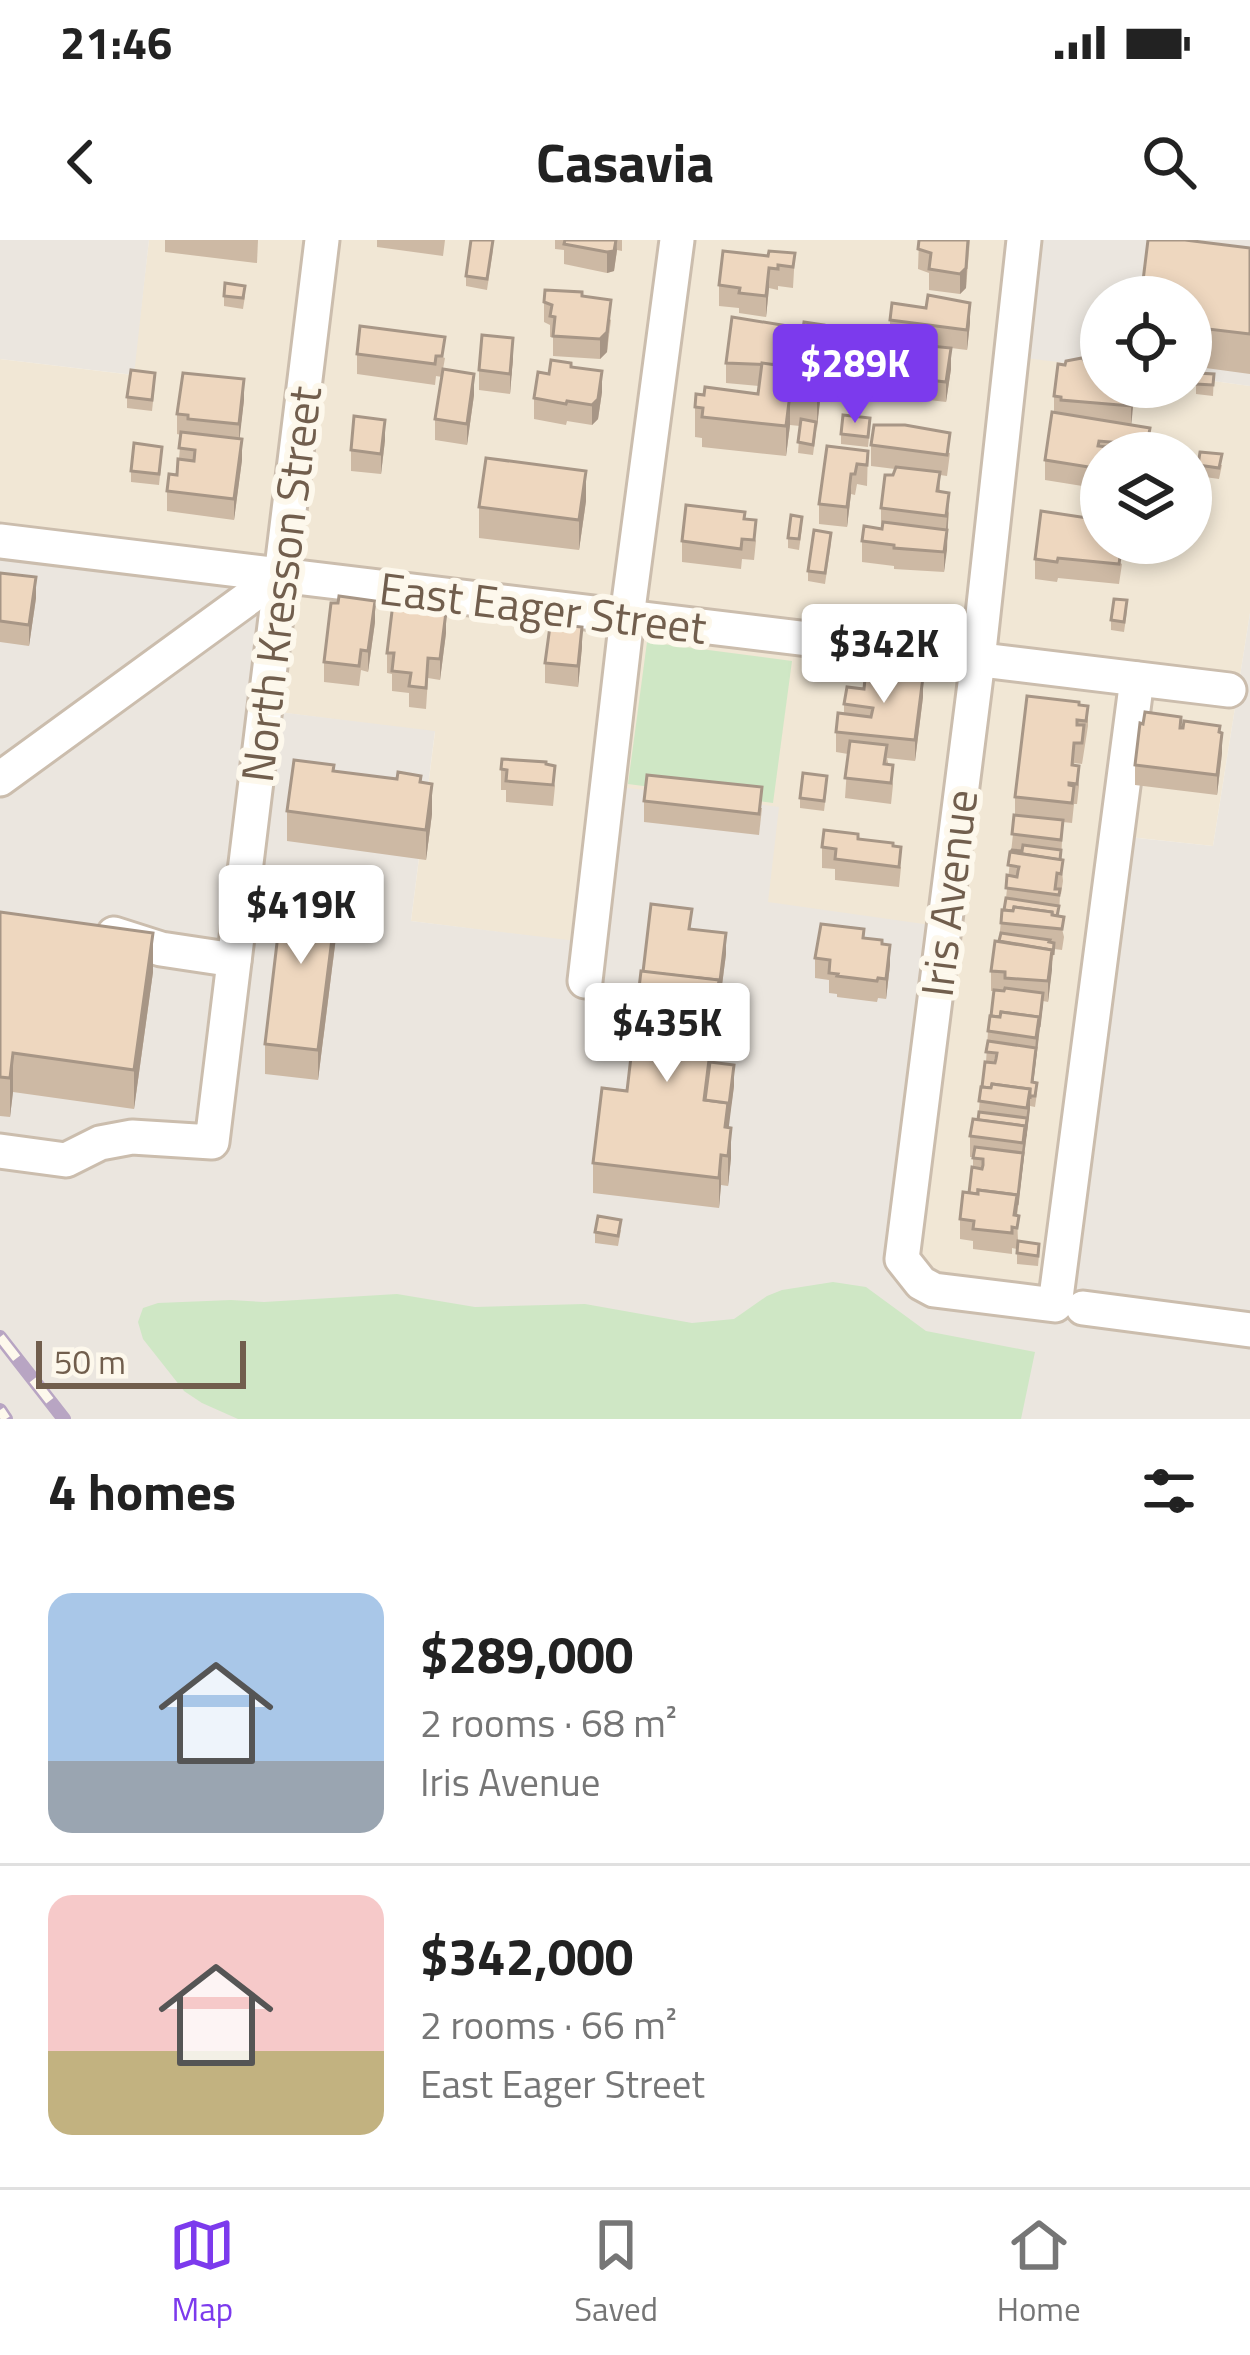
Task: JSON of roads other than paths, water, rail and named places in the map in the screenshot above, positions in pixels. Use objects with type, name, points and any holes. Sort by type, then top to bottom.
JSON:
[{"type":"street","name":"North Kresson Street","points":[[0,1150],[66,1160],[132,1136],[212,1142],[322,240]]},
{"type":"street","points":[[585,981],[677,240]]},
{"type":"street","name":"Iris Avenue","points":[[1024,240],[978,660],[902,1259],[934,1290],[1069,1307]]},
{"type":"street","name":"East Eager Street","points":[[0,541],[1229,690]]},
{"type":"street","points":[[0,779],[280,575]]},
{"type":"street","points":[[1137,679],[1069,1307],[1250,1330]]},
{"type":"street","points":[[82,924],[161,949],[234,960]]},
{"type":"railway","points":[[0,1337],[64,1419]]},
{"type":"railway","points":[[0,1410],[6,1419]]}]
